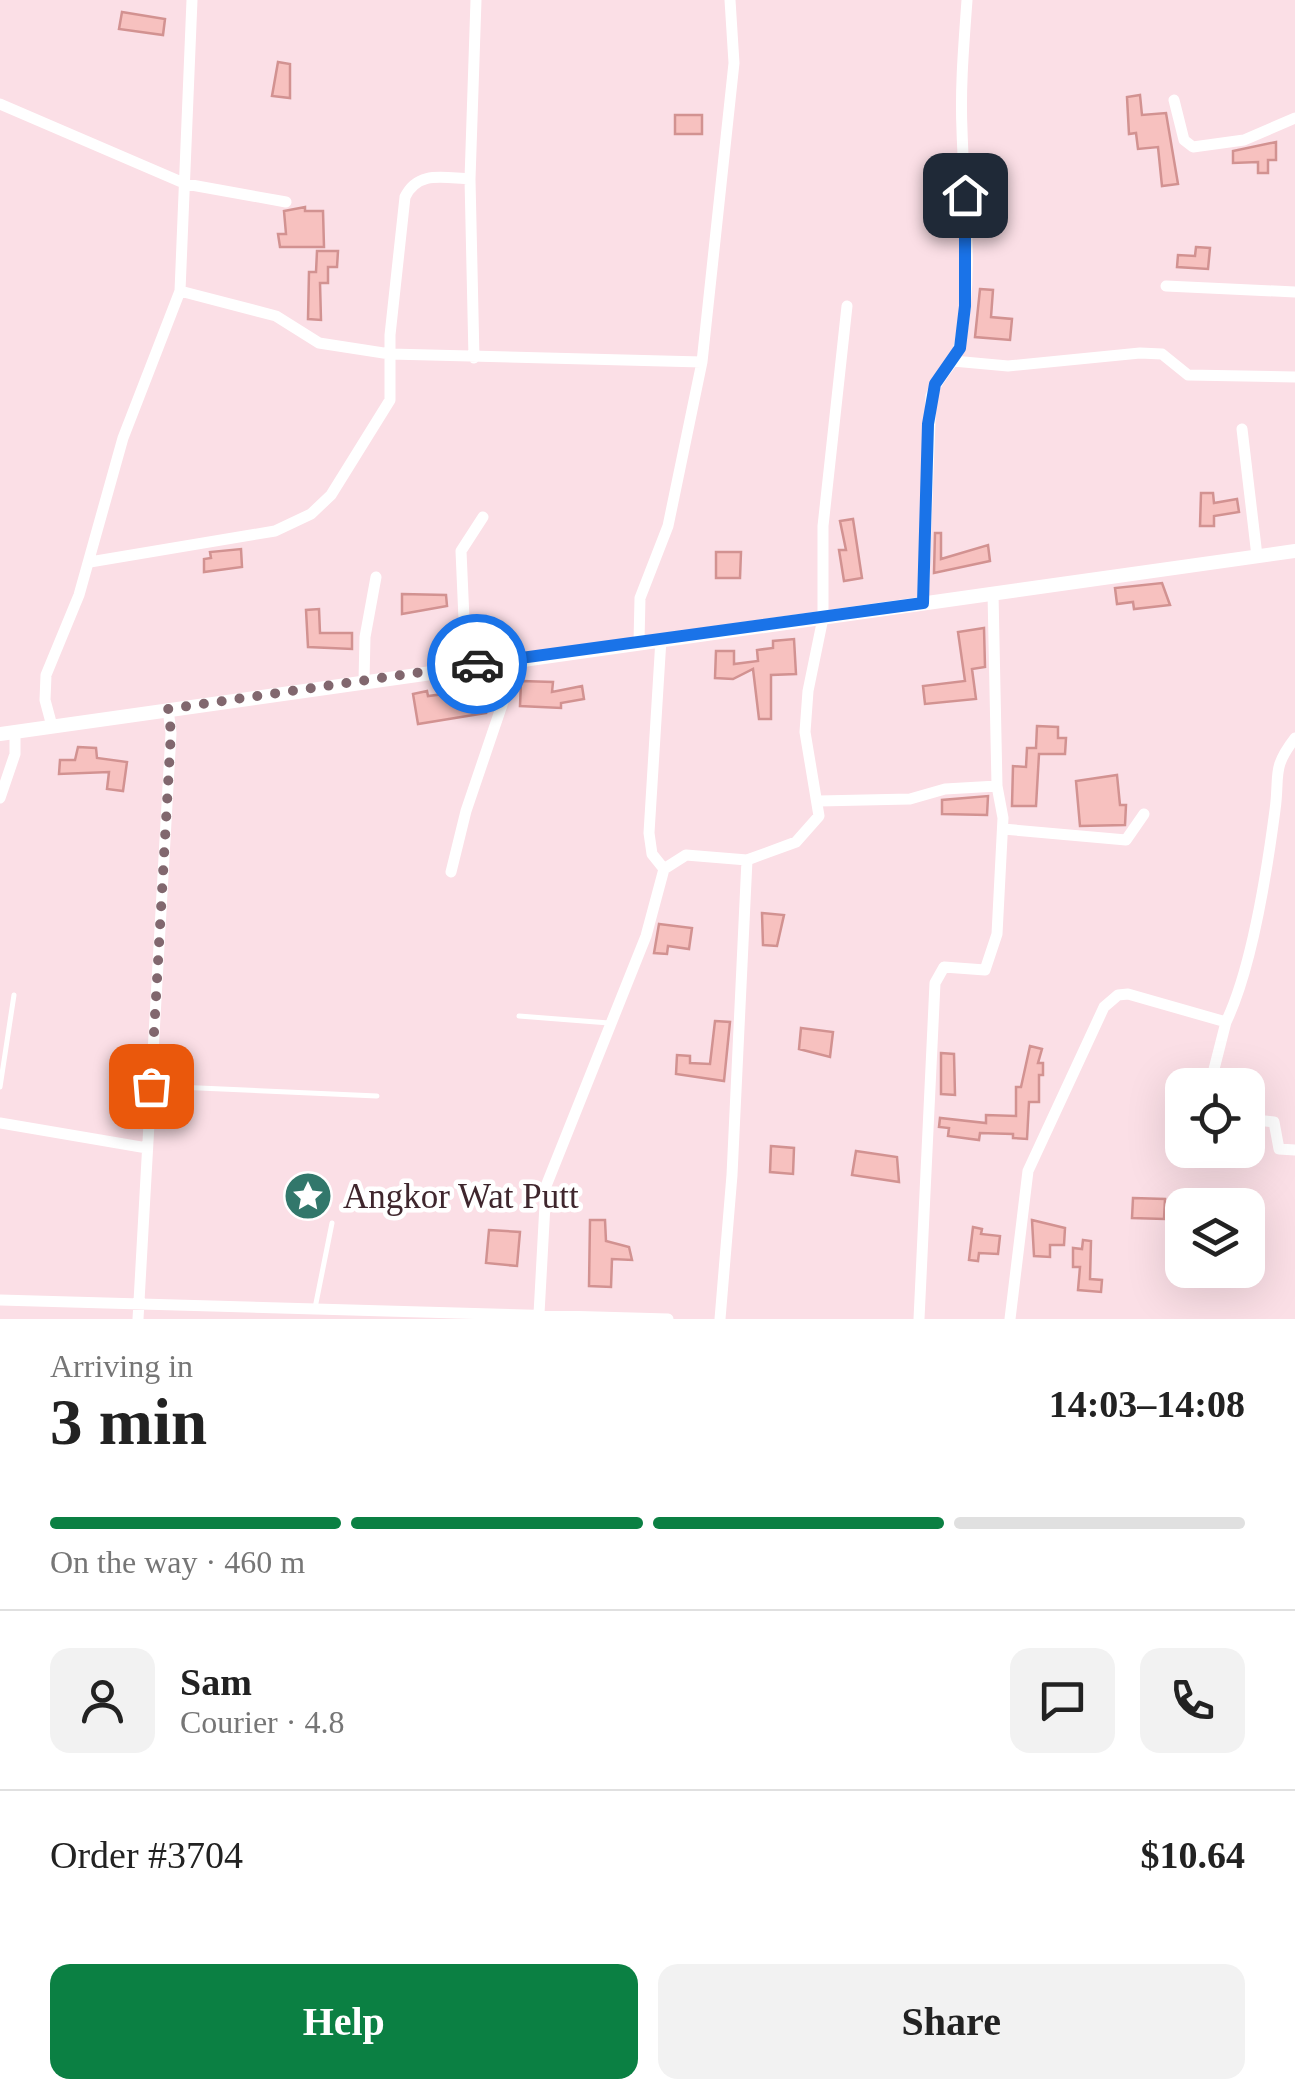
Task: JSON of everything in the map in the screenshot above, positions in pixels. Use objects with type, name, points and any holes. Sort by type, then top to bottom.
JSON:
[{"type":"street","points":[[52,726],[45,700],[46,674],[90,562],[123,438],[180,292],[192,0]]},
{"type":"street","points":[[474,358],[470,179],[476,0]]},
{"type":"street","points":[[639,642],[640,598],[668,526],[702,362],[734,63],[730,0]]},
{"type":"street","points":[[923,603],[931,396],[940,374],[953,361],[965,306],[967,217],[962,112],[967,0]]},
{"type":"street","points":[[1174,100],[1184,140],[1198,148],[1244,140],[1295,118]]},
{"type":"street","points":[[0,104],[186,184],[286,202]]},
{"type":"street","points":[[90,562],[276,531],[311,514],[331,495],[387,408],[392,388],[390,354],[405,197],[417,180],[426,177],[470,179]]},
{"type":"street","points":[[1166,286],[1295,292]]},
{"type":"street","points":[[180,292],[276,316],[319,343],[390,354],[702,362]]},
{"type":"street","points":[[539,1314],[546,1186],[646,936],[664,870],[686,855],[748,860],[796,842],[818,816],[819,801],[805,732],[808,691],[823,618],[823,526],[847,306]]},
{"type":"street","points":[[953,361],[1008,366],[1162,354],[1188,374],[1295,377]]},
{"type":"street","points":[[1242,430],[1256,556]]},
{"type":"street","points":[[466,665],[461,551],[483,516]]},
{"type":"street","points":[[0,798],[15,754],[8,733],[466,665],[1295,551]]},
{"type":"street","points":[[364,681],[365,638],[376,577]]},
{"type":"street","points":[[919,1319],[935,983],[944,967],[980,972],[989,966],[997,934],[1003,828],[998,786],[993,593]]},
{"type":"street","points":[[662,639],[649,833],[652,854],[664,870]]},
{"type":"street","points":[[450,872],[504,698],[504,660]]},
{"type":"street","points":[[138,1319],[171,732],[168,709]]},
{"type":"street","points":[[1214,1068],[1226,1022],[1238,996],[1253,929],[1275,808],[1276,765],[1295,738]]},
{"type":"street","points":[[819,801],[910,799],[945,788],[998,786]]},
{"type":"street","points":[[1003,828],[1126,840],[1144,814]]},
{"type":"street","points":[[720,1319],[732,1174],[748,860]]},
{"type":"street","points":[[1010,1319],[1028,1172],[1104,1006],[1118,995],[1128,994],[1226,1022]]},
{"type":"street","points":[[1265,1121],[1274,1122],[1280,1149],[1295,1150]]},
{"type":"street","points":[[0,1122],[147,1148]]},
{"type":"street","points":[[0,1300],[668,1319]]},
{"type":"lane","points":[[0,1087],[14,995]]},
{"type":"lane","points":[[519,1016],[609,1023]]},
{"type":"lane","points":[[151,1086],[377,1096]]},
{"type":"lane","points":[[315,1308],[332,1223]]},
{"type":"building","points":[[122,12],[165,19],[163,35],[119,29]]},
{"type":"building","points":[[278,62],[290,64],[290,98],[272,96]]},
{"type":"building","points":[[1140,95],[1142,115],[1166,113],[1178,184],[1162,186],[1158,147],[1138,149],[1136,133],[1129,134],[1127,97]]},
{"type":"building","points":[[675,115],[702,115],[702,134],[675,134]]},
{"type":"building","points":[[1276,142],[1276,160],[1268,160],[1268,173],[1258,173],[1258,162],[1233,163],[1233,151]]},
{"type":"building","points":[[305,207],[305,211],[323,211],[324,247],[280,247],[278,234],[286,234],[284,211]]},
{"type":"building","points":[[1196,247],[1210,248],[1208,269],[1177,267],[1178,255],[1195,256]]},
{"type":"building","points":[[317,251],[338,251],[337,267],[328,267],[328,283],[320,283],[321,320],[308,319],[309,272],[316,272]]},
{"type":"building","points":[[980,289],[993,290],[991,317],[1012,319],[1010,340],[975,337]]},
{"type":"building","points":[[1201,493],[1213,493],[1214,503],[1237,499],[1239,512],[1214,516],[1214,526],[1200,526]]},
{"type":"building","points":[[853,519],[862,578],[844,581],[839,550],[846,550],[840,521]]},
{"type":"building","points":[[935,533],[941,533],[941,559],[988,545],[990,561],[934,573]]},
{"type":"building","points":[[241,549],[242,567],[204,572],[204,559],[211,558],[210,552]]},
{"type":"building","points":[[716,552],[741,552],[740,578],[716,578]]},
{"type":"building","points":[[1162,583],[1170,605],[1134,609],[1133,602],[1117,604],[1115,588]]},
{"type":"building","points":[[402,594],[446,595],[447,606],[402,614]]},
{"type":"building","points":[[319,609],[320,633],[352,633],[352,649],[308,647],[306,610]]},
{"type":"building","points":[[984,628],[985,667],[972,669],[976,699],[925,704],[923,686],[965,681],[958,632]]},
{"type":"building","points":[[794,639],[796,674],[771,675],[771,719],[759,719],[753,669],[733,679],[715,678],[716,651],[734,651],[734,664],[758,661],[757,650],[773,648],[773,641]]},
{"type":"building","points":[[521,681],[553,682],[552,692],[582,686],[584,699],[561,703],[561,708],[520,706]]},
{"type":"building","points":[[427,691],[428,696],[468,691],[469,700],[484,698],[486,713],[418,724],[413,694]]},
{"type":"building","points":[[1037,726],[1058,727],[1058,738],[1066,738],[1065,754],[1039,754],[1036,806],[1012,806],[1013,766],[1026,767],[1027,748],[1036,748]]},
{"type":"building","points":[[78,747],[96,748],[97,758],[127,762],[123,791],[107,789],[109,772],[59,774],[60,760],[75,760]]},
{"type":"building","points":[[1117,775],[1120,805],[1126,805],[1125,825],[1080,826],[1076,781]]},
{"type":"building","points":[[988,796],[987,815],[942,814],[942,800]]},
{"type":"building","points":[[762,913],[784,915],[777,946],[763,945]]},
{"type":"building","points":[[659,924],[692,928],[689,949],[668,946],[667,954],[654,953]]},
{"type":"building","points":[[715,1021],[730,1022],[724,1081],[676,1074],[677,1055],[690,1056],[690,1063],[710,1064]]},
{"type":"building","points":[[801,1028],[833,1032],[830,1057],[799,1049]]},
{"type":"building","points":[[1030,1046],[1042,1049],[1038,1063],[1043,1063],[1043,1075],[1039,1075],[1039,1102],[1029,1102],[1027,1139],[1013,1138],[1013,1134],[980,1133],[979,1140],[948,1136],[949,1128],[939,1127],[940,1118],[986,1123],[986,1115],[1016,1116],[1016,1087],[1021,1087]]},
{"type":"building","points":[[941,1053],[954,1054],[955,1095],[941,1094]]},
{"type":"building","points":[[771,1146],[794,1148],[793,1174],[770,1172]]},
{"type":"building","points":[[856,1151],[897,1157],[899,1182],[852,1175]]},
{"type":"building","points":[[1133,1198],[1165,1199],[1164,1219],[1132,1218]]},
{"type":"building","points":[[590,1220],[605,1220],[606,1241],[629,1247],[632,1260],[612,1259],[611,1287],[589,1286]]},
{"type":"building","points":[[1032,1220],[1065,1228],[1064,1245],[1050,1245],[1050,1257],[1034,1256]]},
{"type":"building","points":[[973,1227],[982,1229],[981,1234],[1000,1236],[998,1254],[979,1253],[978,1261],[969,1260]]},
{"type":"building","points":[[489,1230],[520,1232],[517,1266],[486,1263]]},
{"type":"building","points":[[1083,1240],[1091,1241],[1090,1279],[1102,1280],[1101,1292],[1078,1290],[1080,1267],[1073,1267],[1073,1248],[1082,1249]]},
{"type":"way so far","points":[[151,1086],[171,732],[168,709],[477,664]]},
{"type":"place","name":"Angkor Wat Putt","points":[[308,1196]]},
{"type":"route","points":[[477,664],[923,603],[928,424],[935,384],[960,348],[965,306],[965,195]]}]
